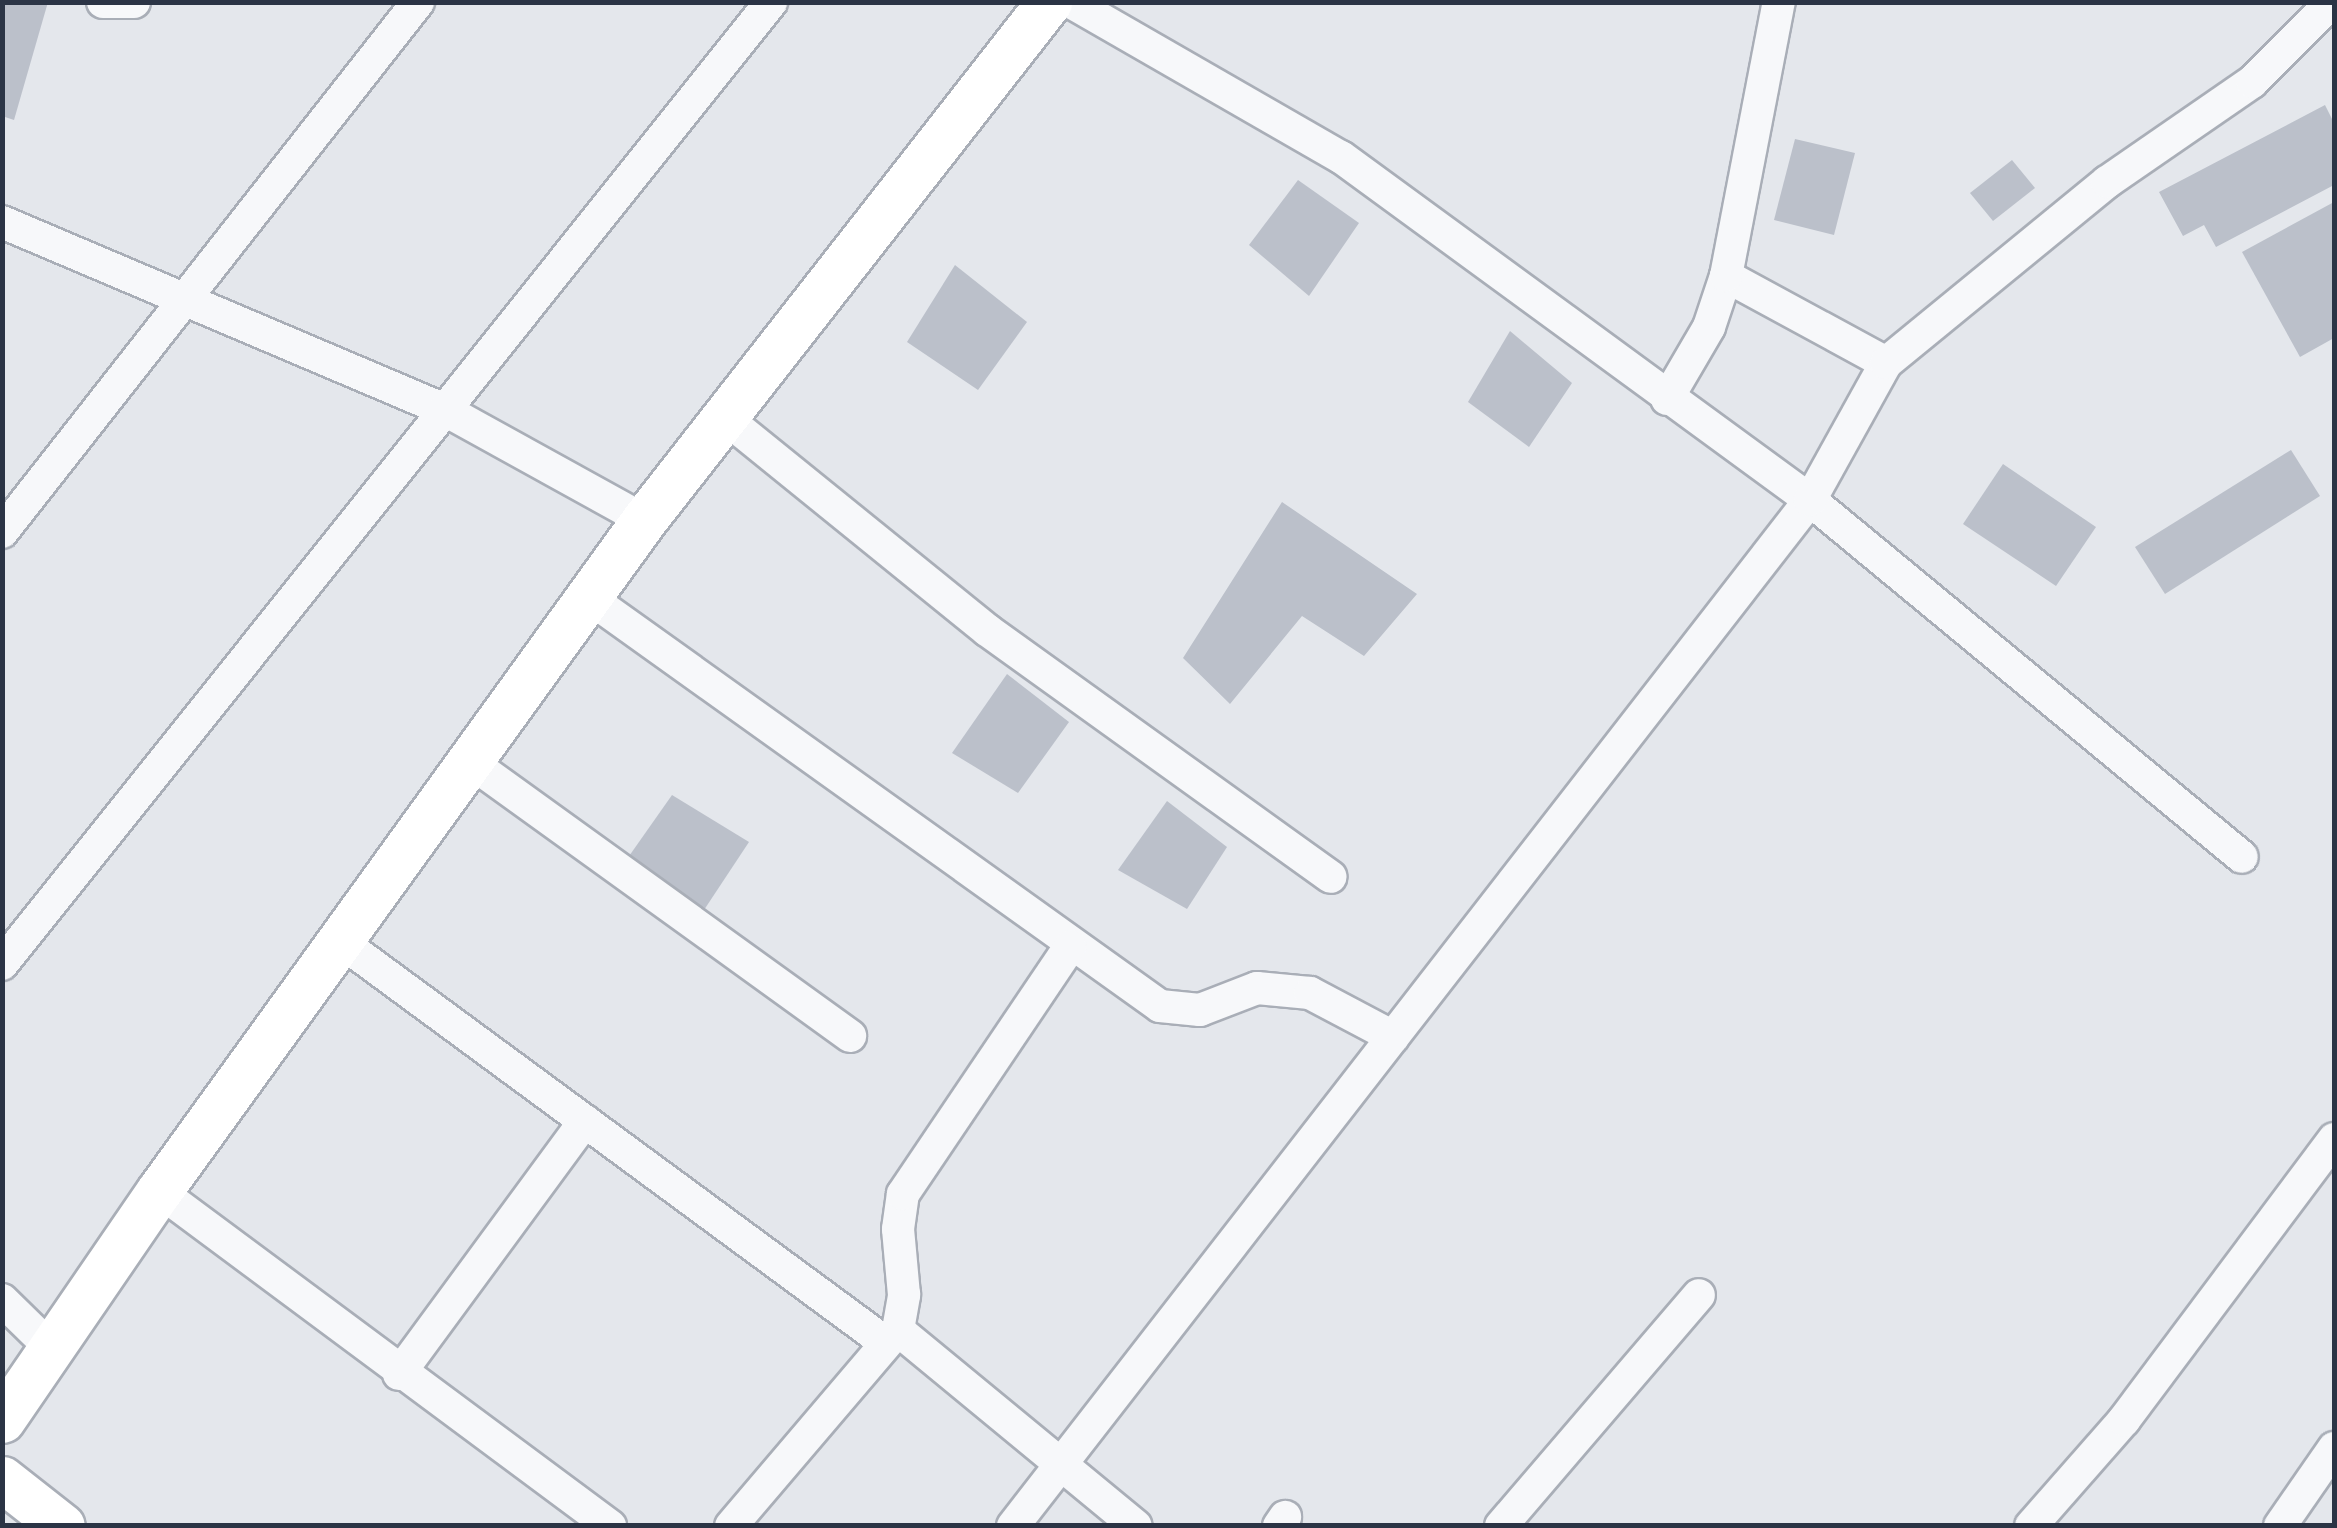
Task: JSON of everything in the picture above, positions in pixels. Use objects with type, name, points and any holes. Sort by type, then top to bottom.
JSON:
[{"type":"street","points":[[103,2],[134,2]]},
{"type":"street","points":[[2,532],[183,296],[418,2]]},
{"type":"street","points":[[2,964],[771,2]]},
{"type":"street","points":[[2,1420],[159,1191],[644,520],[1049,2]]},
{"type":"street","points":[[1072,2],[1340,158],[1810,500],[2242,857]]},
{"type":"street","points":[[1668,399],[1709,327],[1726,276],[1779,2]]},
{"type":"street","points":[[1013,1526],[1810,500],[1886,363],[2107,182],[2252,82],[2332,2]]},
{"type":"street","points":[[2,222],[446,410],[644,520]]},
{"type":"street","points":[[1726,276],[1886,363]]},
{"type":"street","points":[[724,418],[986,630],[1331,878]]},
{"type":"street","points":[[588,597],[1070,946],[1160,1006],[1200,1010],[1256,988],[1310,992],[1393,1036]]},
{"type":"street","points":[[470,761],[850,1036]]},
{"type":"street","points":[[340,941],[585,1121],[892,1336],[1136,1526]]},
{"type":"street","points":[[731,1526],[892,1336],[904,1295],[898,1229],[903,1194],[1070,946]]},
{"type":"street","points":[[398,1374],[585,1121]]},
{"type":"street","points":[[2032,1526],[2124,1420],[2334,1138]]},
{"type":"street","points":[[159,1191],[398,1374],[610,1526]]},
{"type":"street","points":[[1501,1526],[1699,1295]]},
{"type":"street","points":[[2,1300],[51,1348]]},
{"type":"street","points":[[2280,1526],[2334,1448]]},
{"type":"street","points":[[2,1480],[62,1526]]},
{"type":"building","points":[[2,2],[48,2],[14,120],[2,116]]},
{"type":"building","points":[[2325,105],[2334,123],[2334,185],[2216,247],[2204,225],[2183,236],[2159,192]]},
{"type":"building","points":[[1795,139],[1855,153],[1834,235],[1774,220]]},
{"type":"building","points":[[2012,160],[2035,188],[1993,221],[1970,193]]},
{"type":"building","points":[[1298,180],[1359,223],[1309,296],[1249,245]]},
{"type":"building","points":[[2334,202],[2334,338],[2300,357],[2242,252]]},
{"type":"building","points":[[955,265],[1027,322],[978,390],[907,342]]},
{"type":"building","points":[[1510,331],[1572,383],[1529,447],[1468,402]]},
{"type":"building","points":[[2291,450],[2320,496],[2165,594],[2135,547]]},
{"type":"building","points":[[2003,464],[2096,527],[2056,586],[1963,524]]},
{"type":"building","points":[[1282,502],[1417,594],[1364,656],[1302,616],[1230,704],[1183,658]]},
{"type":"building","points":[[1007,674],[1069,722],[1018,793],[952,753]]},
{"type":"building","points":[[672,795],[749,842],[702,913],[627,859]]},
{"type":"building","points":[[1167,801],[1227,847],[1187,909],[1118,870]]}]
